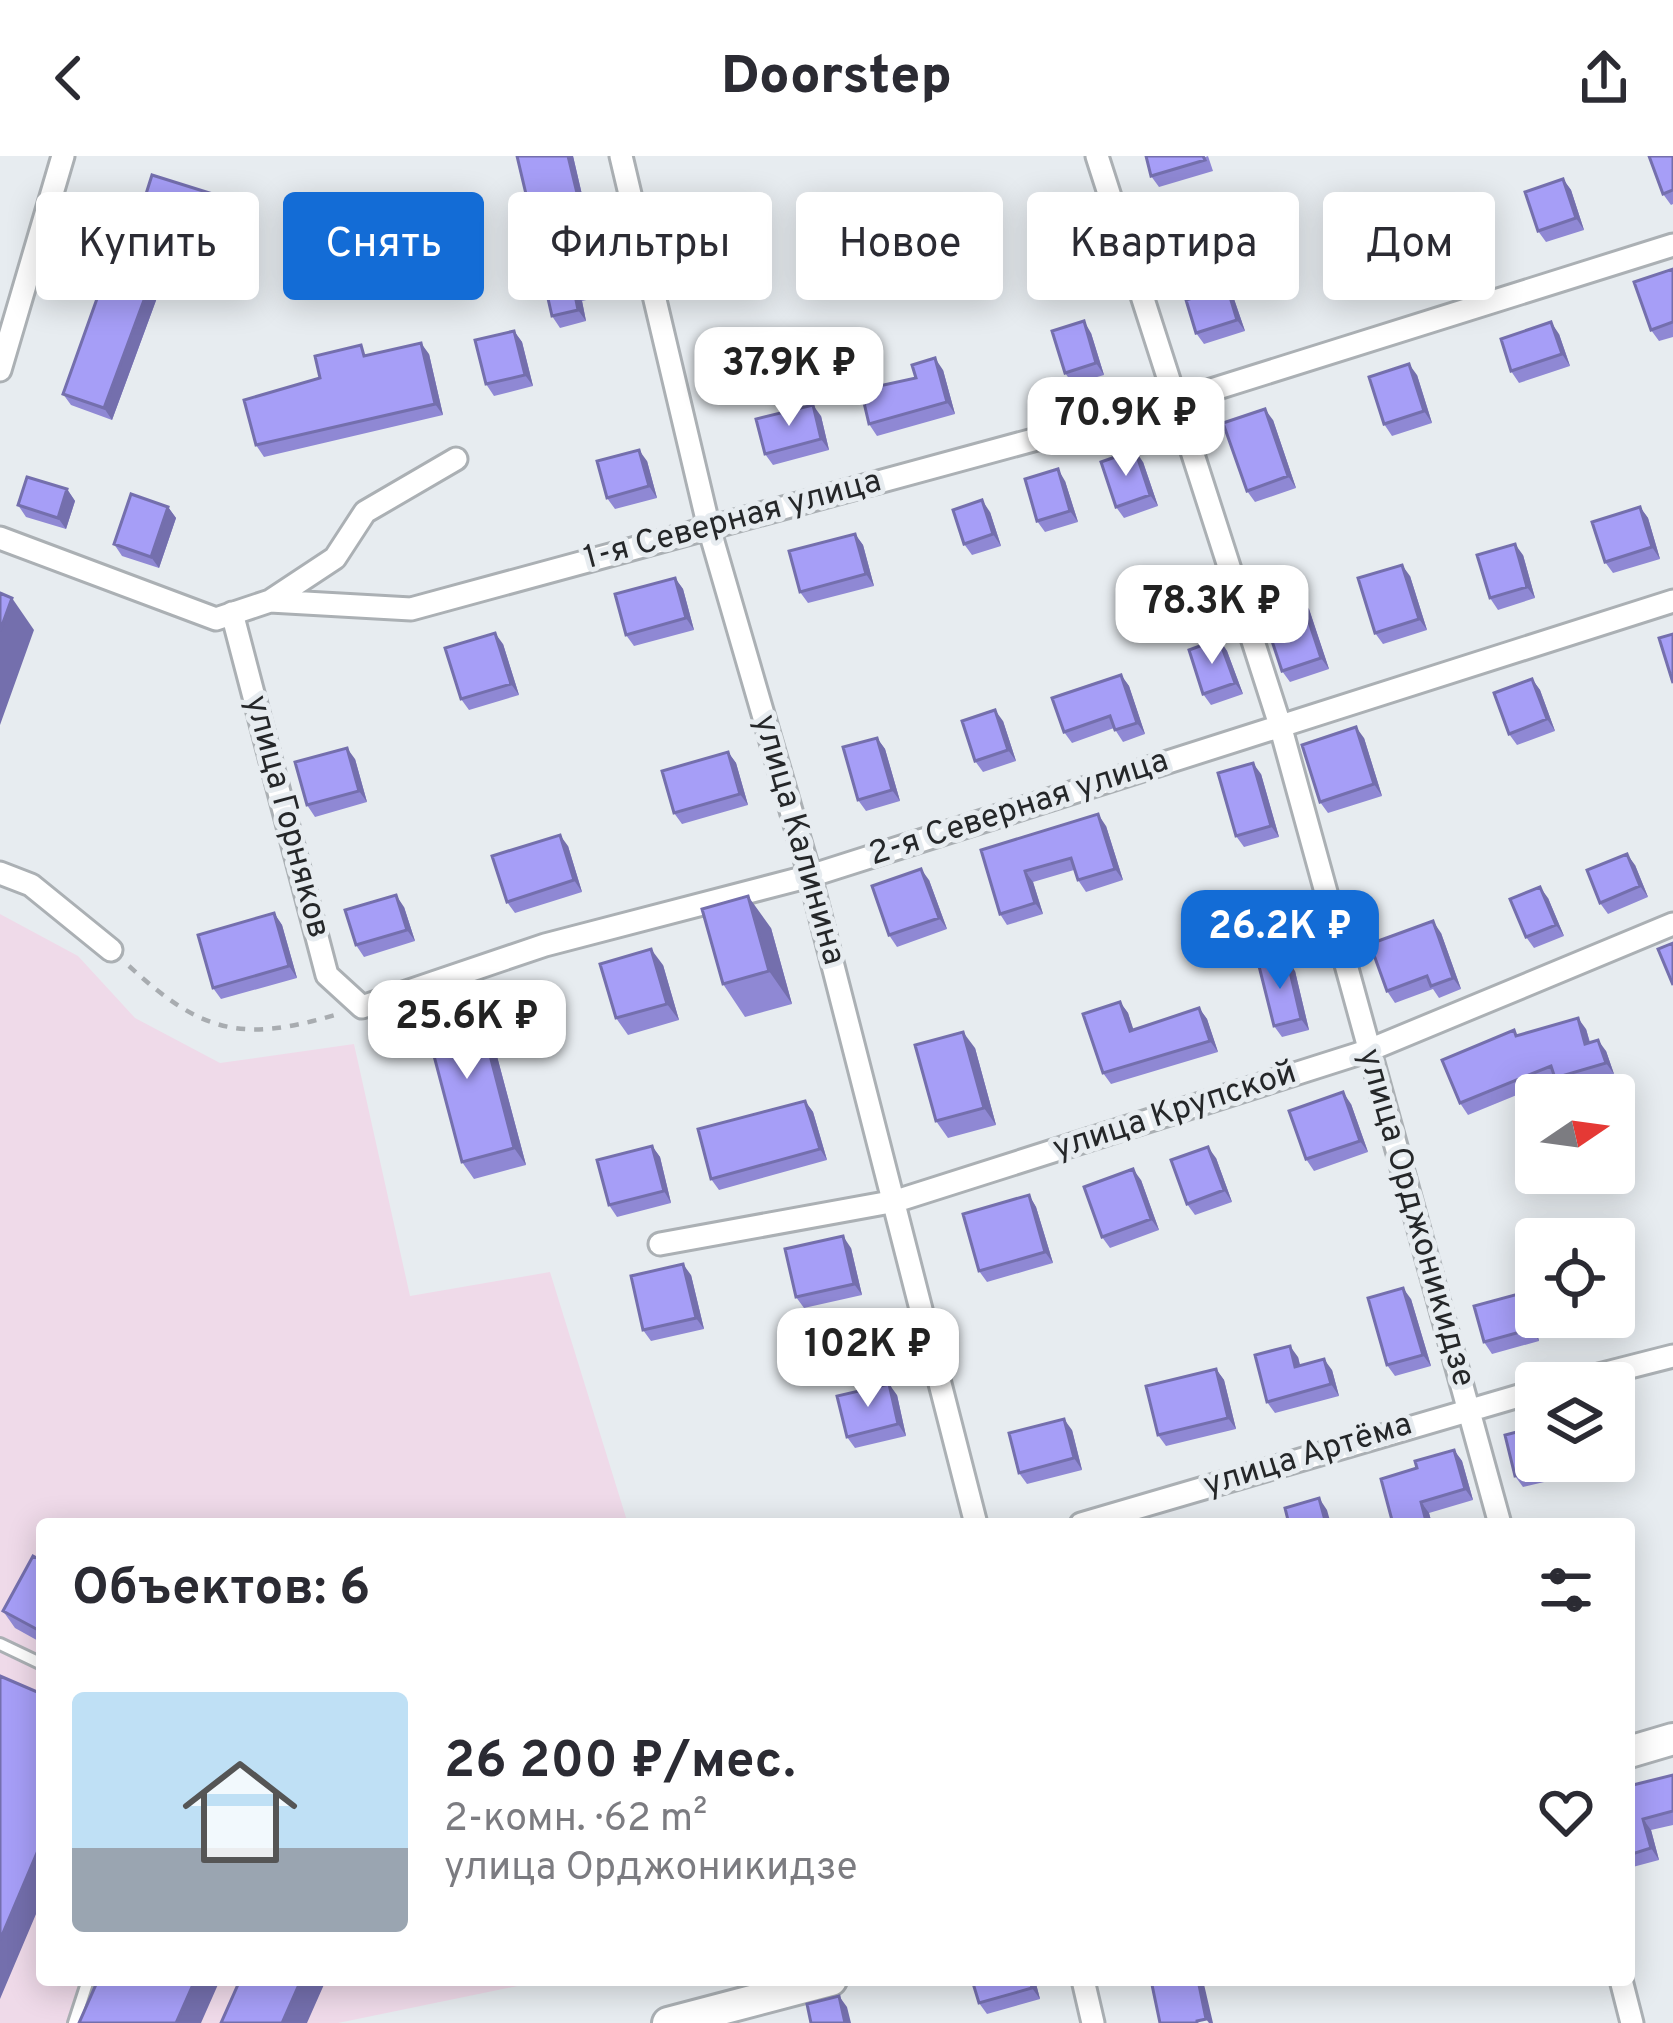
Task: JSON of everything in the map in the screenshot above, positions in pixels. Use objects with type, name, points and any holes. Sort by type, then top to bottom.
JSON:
[{"type":"main road","points":[[1635,1750],[1673,1739]]},
{"type":"main road","points":[[668,2023],[807,1986]]},
{"type":"street","points":[[0,370],[63,156]]},
{"type":"street","name":"улица Калинина","points":[[621,156],[709,527],[810,876],[975,1518]]},
{"type":"street","name":"улица Орджоникидзе","points":[[1097,156],[1172,402],[1280,725],[1498,1518]]},
{"type":"street","name":"1-я Северная улица","points":[[270,602],[411,609],[1172,402],[1673,245]]},
{"type":"street","name":"1-я Северная улица","points":[[0,538],[216,619],[270,602],[335,558],[365,512],[456,459]]},
{"type":"street","name":"2-я Северная улица","points":[[362,1007],[545,946],[810,876],[1673,601]]},
{"type":"street","name":"улица Горняков","points":[[232,614],[327,975],[362,1007]]},
{"type":"street","points":[[0,873],[32,885],[111,950]]},
{"type":"street","name":"улица Крупской","points":[[660,1244],[896,1201],[1367,1051],[1673,924]]},
{"type":"street","points":[[1635,1366],[1673,1356]]},
{"type":"street","name":"улица Артёма","points":[[1101,1518],[1515,1396]]},
{"type":"street","points":[[1084,1986],[1093,2023]]},
{"type":"street","points":[[1623,1986],[1632,2023]]},
{"type":"lane","points":[[0,1644],[36,1661]]},
{"type":"lane","points":[[74,2023],[86,1986]]},
{"type":"path","points":[[111,950],[170,1003],[226,1030],[302,1024],[362,1007]]},
{"type":"shaded area","points":[[0,914],[78,956],[135,1018],[220,1063],[354,1044],[410,1296],[550,1272],[626,1518],[36,1518],[36,1986],[518,1986],[338,2023],[0,2023]]},
{"type":"building","points":[[517,156],[568,156],[577,192],[526,192]]},
{"type":"building","points":[[1146,156],[1203,156],[1205,160],[1151,176]]},
{"type":"building","points":[[1649,156],[1673,156],[1673,190],[1663,194]]},
{"type":"building","points":[[152,175],[206,192],[147,192]]},
{"type":"building","points":[[1563,179],[1576,218],[1538,231],[1525,192]]},
{"type":"building","points":[[1673,269],[1673,322],[1651,330],[1634,282]]},
{"type":"building","points":[[97,300],[144,300],[104,408],[63,394]]},
{"type":"building","points":[[548,300],[576,300],[578,310],[552,316]]},
{"type":"building","points":[[1186,300],[1231,300],[1237,320],[1196,333]]},
{"type":"building","points":[[1084,321],[1096,363],[1065,373],[1052,331]]},
{"type":"building","points":[[1551,322],[1562,354],[1511,371],[1501,339]]},
{"type":"building","points":[[514,331],[525,375],[486,384],[475,340]]},
{"type":"building","points":[[421,343],[435,404],[256,445],[244,400],[320,378],[315,356],[361,345],[364,356]]},
{"type":"building","points":[[935,358],[947,402],[869,424],[861,390],[916,378],[912,365]]},
{"type":"building","points":[[1409,364],[1424,411],[1384,424],[1369,377]]},
{"type":"building","points":[[813,405],[821,439],[765,454],[756,419]]},
{"type":"building","points":[[1265,409],[1288,476],[1247,491],[1223,423]]},
{"type":"building","points":[[639,450],[649,486],[607,498],[597,461]]},
{"type":"building","points":[[1135,450],[1150,495],[1116,507],[1101,462]]},
{"type":"building","points":[[1058,469],[1070,511],[1037,521],[1025,479]]},
{"type":"building","points":[[27,477],[67,489],[58,518],[18,505]]},
{"type":"building","points":[[131,494],[168,507],[151,557],[114,544]]},
{"type":"building","points":[[982,500],[993,534],[964,544],[953,510]]},
{"type":"building","points":[[1640,507],[1652,547],[1605,562],[1592,522]]},
{"type":"building","points":[[855,534],[866,574],[800,592],[789,551]]},
{"type":"building","points":[[1515,544],[1527,587],[1490,598],[1477,555]]},
{"type":"building","points":[[1402,565],[1419,619],[1375,633],[1358,578]]},
{"type":"building","points":[[675,578],[686,618],[626,635],[615,594]]},
{"type":"building","points":[[0,593],[12,598],[0,631]]},
{"type":"building","points":[[1301,598],[1321,658],[1282,671],[1262,611]]},
{"type":"building","points":[[495,633],[511,684],[461,699],[445,648]]},
{"type":"building","points":[[1673,634],[1673,683],[1659,638]]},
{"type":"building","points":[[1219,639],[1235,683],[1203,694],[1189,650]]},
{"type":"building","points":[[1121,675],[1137,723],[1115,730],[1110,716],[1064,732],[1052,698]]},
{"type":"building","points":[[1532,679],[1547,719],[1509,734],[1494,693]]},
{"type":"building","points":[[995,710],[1008,750],[975,761],[962,721]]},
{"type":"building","points":[[1356,727],[1374,784],[1320,802],[1302,745]]},
{"type":"building","points":[[877,738],[892,790],[858,800],[843,747]]},
{"type":"building","points":[[347,748],[359,791],[307,805],[295,762]]},
{"type":"building","points":[[728,752],[740,794],[674,813],[662,771]]},
{"type":"building","points":[[1253,763],[1271,826],[1236,836],[1218,773]]},
{"type":"building","points":[[1098,814],[1115,869],[1078,880],[1071,858],[1025,871],[1035,903],[1000,914],[981,850]]},
{"type":"building","points":[[560,835],[574,880],[507,902],[492,856]]},
{"type":"building","points":[[1627,854],[1640,886],[1600,903],[1587,870]]},
{"type":"building","points":[[921,869],[939,918],[889,935],[872,886]]},
{"type":"building","points":[[1540,887],[1556,925],[1526,937],[1510,899]]},
{"type":"building","points":[[396,895],[407,930],[356,945],[345,910]]},
{"type":"building","points":[[748,896],[769,971],[723,984],[702,909]]},
{"type":"building","points":[[274,913],[289,966],[213,988],[198,935]]},
{"type":"building","points":[[1433,921],[1453,978],[1431,986],[1427,976],[1387,991],[1370,944]]},
{"type":"building","points":[[1673,943],[1673,985],[1658,949]]},
{"type":"building","points":[[651,949],[667,1004],[616,1018],[600,964]]},
{"type":"building","points":[[1287,959],[1301,1019],[1274,1026],[1259,966]]},
{"type":"building","points":[[448,991],[460,1035],[483,1028],[514,1148],[462,1162],[419,999]]},
{"type":"building","points":[[1120,1002],[1130,1031],[1199,1008],[1210,1041],[1103,1073],[1083,1014]]},
{"type":"building","points":[[1578,1018],[1585,1044],[1598,1040],[1606,1063],[1569,1074],[1554,1074],[1551,1066],[1515,1074],[1515,1081],[1460,1103],[1442,1060],[1514,1030],[1516,1036]]},
{"type":"building","points":[[963,1032],[984,1108],[936,1121],[915,1045]]},
{"type":"building","points":[[1343,1092],[1360,1141],[1306,1159],[1289,1111]]},
{"type":"building","points":[[805,1101],[820,1149],[711,1179],[698,1129]]},
{"type":"building","points":[[652,1146],[664,1191],[609,1205],[597,1160]]},
{"type":"building","points":[[1208,1147],[1224,1190],[1187,1204],[1171,1160]]},
{"type":"building","points":[[1133,1169],[1151,1219],[1102,1237],[1084,1187]]},
{"type":"building","points":[[1029,1195],[1045,1252],[979,1271],[963,1214]]},
{"type":"building","points":[[843,1236],[854,1284],[796,1297],[785,1249]]},
{"type":"building","points":[[683,1264],[696,1318],[643,1330],[631,1276]]},
{"type":"building","points":[[1403,1288],[1423,1355],[1387,1365],[1368,1298]]},
{"type":"building","points":[[1515,1295],[1515,1333],[1484,1342],[1474,1306]]},
{"type":"building","points":[[1290,1346],[1295,1367],[1324,1359],[1331,1384],[1267,1402],[1255,1355]]},
{"type":"building","points":[[1216,1369],[1228,1418],[1158,1435],[1146,1386]]},
{"type":"building","points":[[889,1384],[898,1424],[847,1437],[837,1396]]},
{"type":"building","points":[[1064,1419],[1074,1458],[1019,1473],[1009,1433]]},
{"type":"building","points":[[1515,1432],[1515,1476],[1505,1435]]},
{"type":"building","points":[[1454,1450],[1465,1489],[1421,1502],[1425,1518],[1391,1518],[1381,1479],[1417,1468],[1415,1461]]},
{"type":"building","points":[[1319,1498],[1324,1518],[1288,1518],[1285,1508]]},
{"type":"building","points":[[33,1556],[36,1558],[36,1629],[3,1611]]},
{"type":"building","points":[[0,1676],[36,1691],[36,1855],[0,1940]]},
{"type":"building","points":[[1673,1775],[1673,1811],[1643,1819],[1651,1848],[1635,1853],[1635,1784]]},
{"type":"building","points":[[95,1986],[192,1986],[176,2023],[79,2023]]},
{"type":"building","points":[[237,1986],[298,1986],[282,2023],[221,2023]]},
{"type":"building","points":[[974,1986],[1032,1986],[1032,1988],[979,2003]]},
{"type":"building","points":[[1152,1986],[1199,1986],[1206,2019],[1160,2023]]},
{"type":"building","points":[[839,1996],[845,2023],[811,2023],[807,2004]]}]
